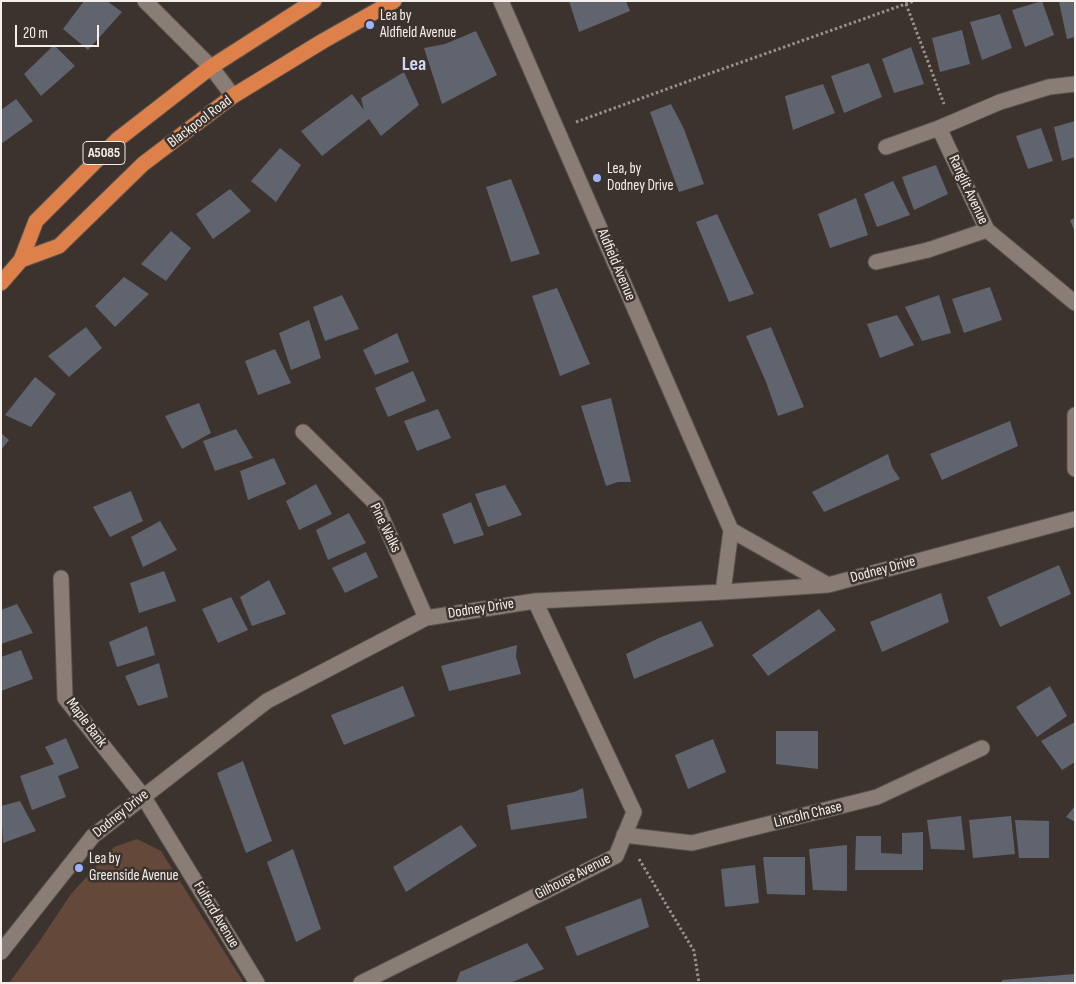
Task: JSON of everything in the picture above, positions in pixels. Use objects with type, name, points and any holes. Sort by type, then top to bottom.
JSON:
[{"type":"highway","name":"Blackpool Road","points":[[1,283],[21,260],[36,221],[117,140],[211,67],[314,1]]},
{"type":"highway","name":"Blackpool Road","points":[[21,260],[59,246],[143,164],[233,96],[323,41],[394,1]]},
{"type":"street","points":[[145,1],[211,67],[233,96]]},
{"type":"street","name":"Aldfield Avenue","points":[[502,1],[730,530],[723,592]]},
{"type":"street","points":[[886,147],[945,126],[1000,102],[1049,87],[1075,84]]},
{"type":"street","name":"Ranglit Avenue","points":[[945,126],[987,230],[1075,304]]},
{"type":"street","points":[[876,262],[928,250],[987,230]]},
{"type":"street","points":[[1075,414],[1075,469]]},
{"type":"street","name":"Pine Walks","points":[[303,432],[376,504],[426,618]]},
{"type":"street","name":"Dodney Drive","points":[[1,952],[92,836],[267,701],[426,618],[534,601],[828,585],[1075,519]]},
{"type":"street","points":[[730,530],[828,585]]},
{"type":"street","name":"Maple Bank","points":[[61,578],[65,698],[143,796]]},
{"type":"street","name":"Gilhouse Avenue","points":[[361,983],[616,856],[634,812],[534,601]]},
{"type":"street","name":"Lincoln Chase","points":[[624,835],[692,843],[877,798],[982,748]]},
{"type":"street","name":"Fulford Avenue","points":[[143,796],[257,983]]},
{"type":"path","points":[[558,129],[914,1]]},
{"type":"path","points":[[906,4],[945,126]]},
{"type":"path","points":[[624,835],[694,951],[699,983]]},
{"type":"shaded area","points":[[137,839],[161,851],[244,983],[9,983],[71,894],[114,847]]},
{"type":"building","points":[[84,1],[107,1],[122,12],[88,50],[63,29]]},
{"type":"building","points":[[569,1],[626,1],[630,11],[579,32]]},
{"type":"building","points":[[1042,1],[1054,35],[1025,47],[1012,10]]},
{"type":"building","points":[[1075,1],[1075,37],[1067,39],[1059,2]]},
{"type":"building","points":[[1000,14],[1012,48],[982,60],[970,22]]},
{"type":"building","points":[[962,30],[970,64],[940,72],[932,38]]},
{"type":"building","points":[[476,31],[497,75],[442,104],[424,48],[445,44]]},
{"type":"building","points":[[54,45],[75,66],[41,96],[24,74]]},
{"type":"building","points":[[911,47],[924,84],[894,93],[882,59]]},
{"type":"building","points":[[869,63],[882,97],[844,113],[831,76]]},
{"type":"building","points":[[404,72],[419,105],[381,136],[369,119],[322,156],[301,131],[352,94],[364,110],[361,98]]},
{"type":"building","points":[[823,84],[835,113],[793,130],[785,96]]},
{"type":"building","points":[[16,99],[33,121],[1,144],[1,110]]},
{"type":"building","points":[[671,104],[684,129],[704,184],[679,192],[650,112]]},
{"type":"building","points":[[1075,121],[1075,157],[1062,161],[1054,127]]},
{"type":"building","points":[[1041,128],[1053,161],[1028,169],[1016,136]]},
{"type":"building","points":[[280,148],[301,165],[276,202],[251,181]]},
{"type":"building","points":[[936,165],[948,194],[914,210],[902,177]]},
{"type":"building","points":[[511,179],[540,254],[511,262],[486,187]]},
{"type":"building","points":[[893,181],[910,215],[877,227],[864,194]]},
{"type":"building","points":[[230,189],[251,211],[213,239],[196,214]]},
{"type":"building","points":[[856,198],[868,235],[830,248],[818,214]]},
{"type":"building","points":[[717,214],[754,294],[729,302],[696,222]]},
{"type":"building","points":[[1075,218],[1075,232],[1070,220]]},
{"type":"building","points":[[171,231],[191,248],[166,281],[141,264]]},
{"type":"building","points":[[124,277],[149,294],[115,327],[95,306]]},
{"type":"building","points":[[990,287],[1002,320],[964,333],[952,299]]},
{"type":"building","points":[[557,288],[590,364],[560,376],[532,296]]},
{"type":"building","points":[[342,295],[359,329],[325,341],[313,307]]},
{"type":"building","points":[[939,295],[951,333],[922,341],[905,307]]},
{"type":"building","points":[[897,315],[914,345],[880,358],[867,324]]},
{"type":"building","points":[[309,320],[321,358],[291,370],[279,333]]},
{"type":"building","points":[[86,327],[102,348],[69,377],[48,356]]},
{"type":"building","points":[[771,327],[804,407],[778,416],[746,336]]},
{"type":"building","points":[[397,333],[409,362],[375,375],[363,350]]},
{"type":"building","points":[[275,349],[291,383],[258,395],[245,361]]},
{"type":"building","points":[[413,371],[426,401],[388,417],[375,388]]},
{"type":"building","points":[[35,377],[56,394],[31,427],[5,415]]},
{"type":"building","points":[[611,398],[631,482],[618,482],[606,486],[581,406]]},
{"type":"building","points":[[199,403],[211,433],[182,449],[165,416]]},
{"type":"building","points":[[438,409],[451,438],[417,451],[404,421]]},
{"type":"building","points":[[1010,421],[1018,446],[942,480],[930,454]]},
{"type":"building","points":[[236,429],[253,458],[215,471],[203,441]]},
{"type":"building","points":[[1,433],[9,440],[1,450]]},
{"type":"building","points":[[888,454],[892,467],[900,479],[824,512],[812,492]]},
{"type":"building","points":[[274,458],[286,484],[248,500],[240,471]]},
{"type":"building","points":[[316,484],[332,514],[299,530],[286,501]]},
{"type":"building","points":[[505,485],[522,515],[488,527],[475,494]]},
{"type":"building","points":[[131,491],[143,521],[110,537],[93,507]]},
{"type":"building","points":[[471,502],[484,535],[454,544],[442,514]]},
{"type":"building","points":[[349,513],[366,543],[328,560],[316,530]]},
{"type":"building","points":[[160,521],[177,550],[143,567],[131,537]]},
{"type":"building","points":[[366,552],[378,577],[345,593],[332,568]]},
{"type":"building","points":[[1059,565],[1071,594],[1000,627],[987,597]]},
{"type":"building","points":[[164,571],[176,601],[139,613],[130,583]]},
{"type":"building","points":[[269,580],[286,614],[252,626],[240,597]]},
{"type":"building","points":[[941,593],[949,622],[882,652],[870,622]]},
{"type":"building","points":[[231,597],[248,630],[218,643],[202,609]]},
{"type":"building","points":[[17,604],[33,633],[1,644],[1,610]]},
{"type":"building","points":[[819,609],[836,630],[768,676],[752,655]]},
{"type":"building","points":[[701,621],[714,646],[634,679],[626,654]]},
{"type":"building","points":[[147,626],[155,655],[117,667],[109,642]]},
{"type":"building","points":[[517,645],[516,657],[521,674],[449,691],[441,666]]},
{"type":"building","points":[[21,650],[33,679],[1,691],[1,657]]},
{"type":"building","points":[[159,663],[168,697],[138,706],[125,676]]},
{"type":"building","points":[[403,686],[415,716],[344,745],[331,715]]},
{"type":"building","points":[[1050,686],[1067,716],[1037,737],[1016,707]]},
{"type":"building","points":[[1075,722],[1075,762],[1062,770],[1041,741]]},
{"type":"building","points":[[776,731],[818,731],[818,769],[776,764]]},
{"type":"building","points":[[66,738],[79,768],[58,776],[66,797],[32,810],[20,776],[54,764],[45,747]]},
{"type":"building","points":[[713,739],[726,772],[688,789],[675,755]]},
{"type":"building","points":[[243,761],[272,841],[246,853],[217,773]]},
{"type":"building","points":[[583,788],[587,818],[511,830],[507,805],[574,792]]},
{"type":"building","points":[[20,801],[36,831],[3,843],[1,806]]},
{"type":"building","points":[[1075,806],[1075,822],[1066,817]]},
{"type":"building","points":[[961,816],[965,850],[931,849],[927,820]]},
{"type":"building","points":[[1011,816],[1015,854],[973,858],[969,820]]},
{"type":"building","points":[[1015,820],[1049,821],[1049,858],[1019,858]]},
{"type":"building","points":[[461,825],[477,846],[406,892],[393,867]]},
{"type":"building","points":[[923,832],[923,870],[855,870],[856,836],[881,836],[881,853],[902,854],[902,833]]},
{"type":"building","points":[[847,845],[847,891],[813,890],[809,849]]},
{"type":"building","points":[[293,849],[321,929],[296,942],[267,862]]},
{"type":"building","points":[[763,857],[805,857],[805,895],[767,894]]},
{"type":"building","points":[[755,865],[759,903],[725,907],[721,869]]},
{"type":"building","points":[[641,898],[649,927],[577,956],[565,927]]},
{"type":"building","points":[[527,943],[544,969],[510,983],[456,983],[460,972]]},
{"type":"building","points":[[1075,974],[1075,983],[1002,983],[1002,980]]},
{"type":"place","name":"Lea by Aldfield Avenue","points":[[370,25]]},
{"type":"place","name":"Lea, by Dodney Drive","points":[[597,178]]},
{"type":"place","name":"Lea by Greenside Avenue","points":[[79,868]]},
{"type":"district","name":"Lea","points":[[414,65]]}]
